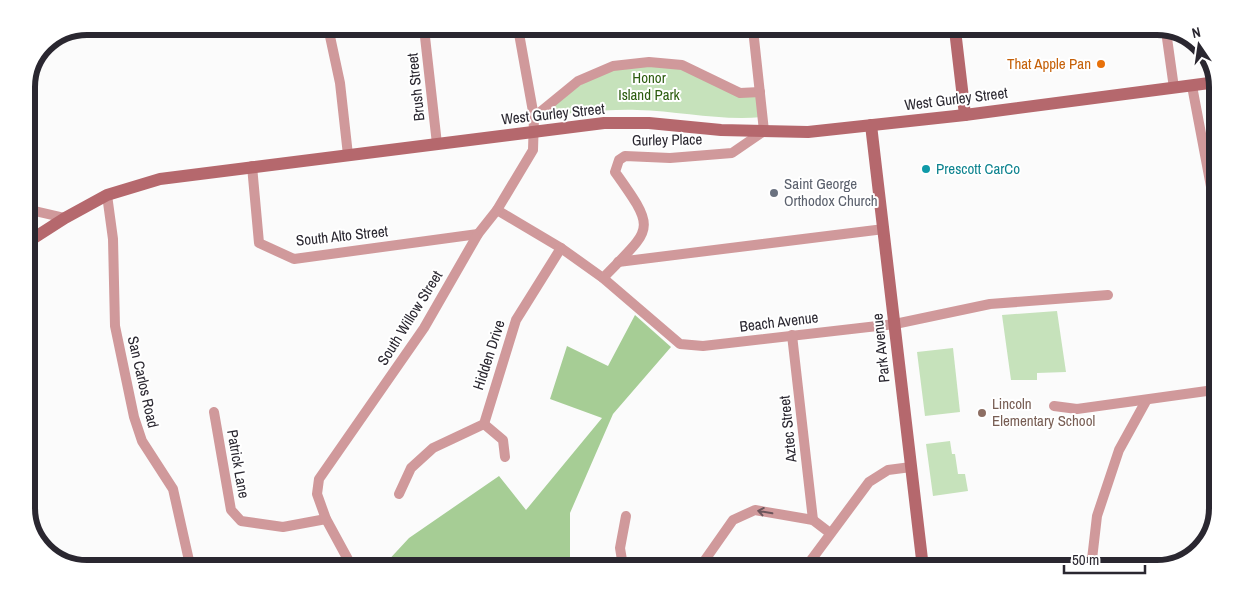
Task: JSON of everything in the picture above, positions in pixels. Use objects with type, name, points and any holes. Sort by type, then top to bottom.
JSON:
[{"type":"main road","points":[[956,35],[965,115]]},
{"type":"main road","name":"West Gurley Street","points":[[35,237],[107,195],[160,179],[252,166],[604,123],[640,123],[808,132],[965,115],[1209,83]]},
{"type":"main road","name":"Park Avenue","points":[[871,125],[922,560]]},
{"type":"street","points":[[330,35],[340,83],[348,155]]},
{"type":"street","name":"Brush Street","points":[[425,35],[437,144]]},
{"type":"street","name":"South Willow Street","points":[[348,560],[326,519],[317,494],[319,479],[424,328],[478,234],[497,210],[533,150],[534,116],[519,35]]},
{"type":"street","points":[[753,35],[764,131]]},
{"type":"street","points":[[1167,36],[1174,88]]},
{"type":"street","points":[[534,116],[578,81],[613,66],[649,62],[682,65],[740,93],[760,92]]},
{"type":"street","points":[[1192,86],[1209,176]]},
{"type":"street","name":"Gurley Place","points":[[602,278],[642,238],[646,226],[638,205],[615,172],[620,160],[625,156],[670,158],[732,153],[764,131]]},
{"type":"street","name":"South Alto Street","points":[[252,166],[259,243],[294,259],[478,234]]},
{"type":"street","name":"San Carlos Road","points":[[107,195],[113,239],[115,326],[134,417],[142,441],[173,489],[189,560]]},
{"type":"street","name":"Beach Avenue","points":[[497,210],[561,248],[602,278],[680,344],[703,346],[792,334],[895,324],[990,304],[1108,295]]},
{"type":"street","points":[[35,211],[65,218]]},
{"type":"street","points":[[618,262],[884,229]]},
{"type":"street","name":"Hidden Drive","points":[[484,424],[516,320],[561,248]]},
{"type":"street","name":"Aztec Street","points":[[792,334],[813,520]]},
{"type":"street","points":[[1054,406],[1077,409],[1209,391]]},
{"type":"street","points":[[1092,560],[1097,516],[1119,450],[1146,401]]},
{"type":"street","name":"Patrick Lane","points":[[214,412],[231,510],[241,521],[283,527],[326,519]]},
{"type":"street","points":[[399,494],[411,468],[432,448],[484,424],[503,440],[506,457]]},
{"type":"street","points":[[811,560],[869,482],[888,470],[911,467]]},
{"type":"street","points":[[705,560],[733,520],[755,510],[813,520],[830,533]]},
{"type":"street","points":[[622,560],[620,548],[626,516]]},
{"type":"green space","name":"Honor Island Park","points":[[682,65],[740,93],[760,92],[762,117],[731,118],[624,110],[534,117],[560,97],[613,66]]},
{"type":"green space","points":[[1057,311],[1066,372],[1037,373],[1037,380],[1011,380],[1002,315]]},
{"type":"green space","points":[[635,315],[671,347],[613,414],[570,513],[570,560],[389,560],[409,538],[499,476],[526,510],[602,418],[550,399],[567,346],[608,366]]},
{"type":"green space","points":[[953,348],[960,412],[925,416],[917,352]]},
{"type":"green space","points":[[950,441],[952,454],[955,454],[958,474],[965,474],[968,491],[933,496],[926,444]]},
{"type":"place","name":"That Apple Pan","points":[[1101,64]]},
{"type":"place","name":"Prescott CarCo","points":[[926,169]]},
{"type":"place","name":"Saint George Orthodox Church","points":[[774,193]]},
{"type":"place","name":"Lincoln Elementary School","points":[[982,413]]}]
